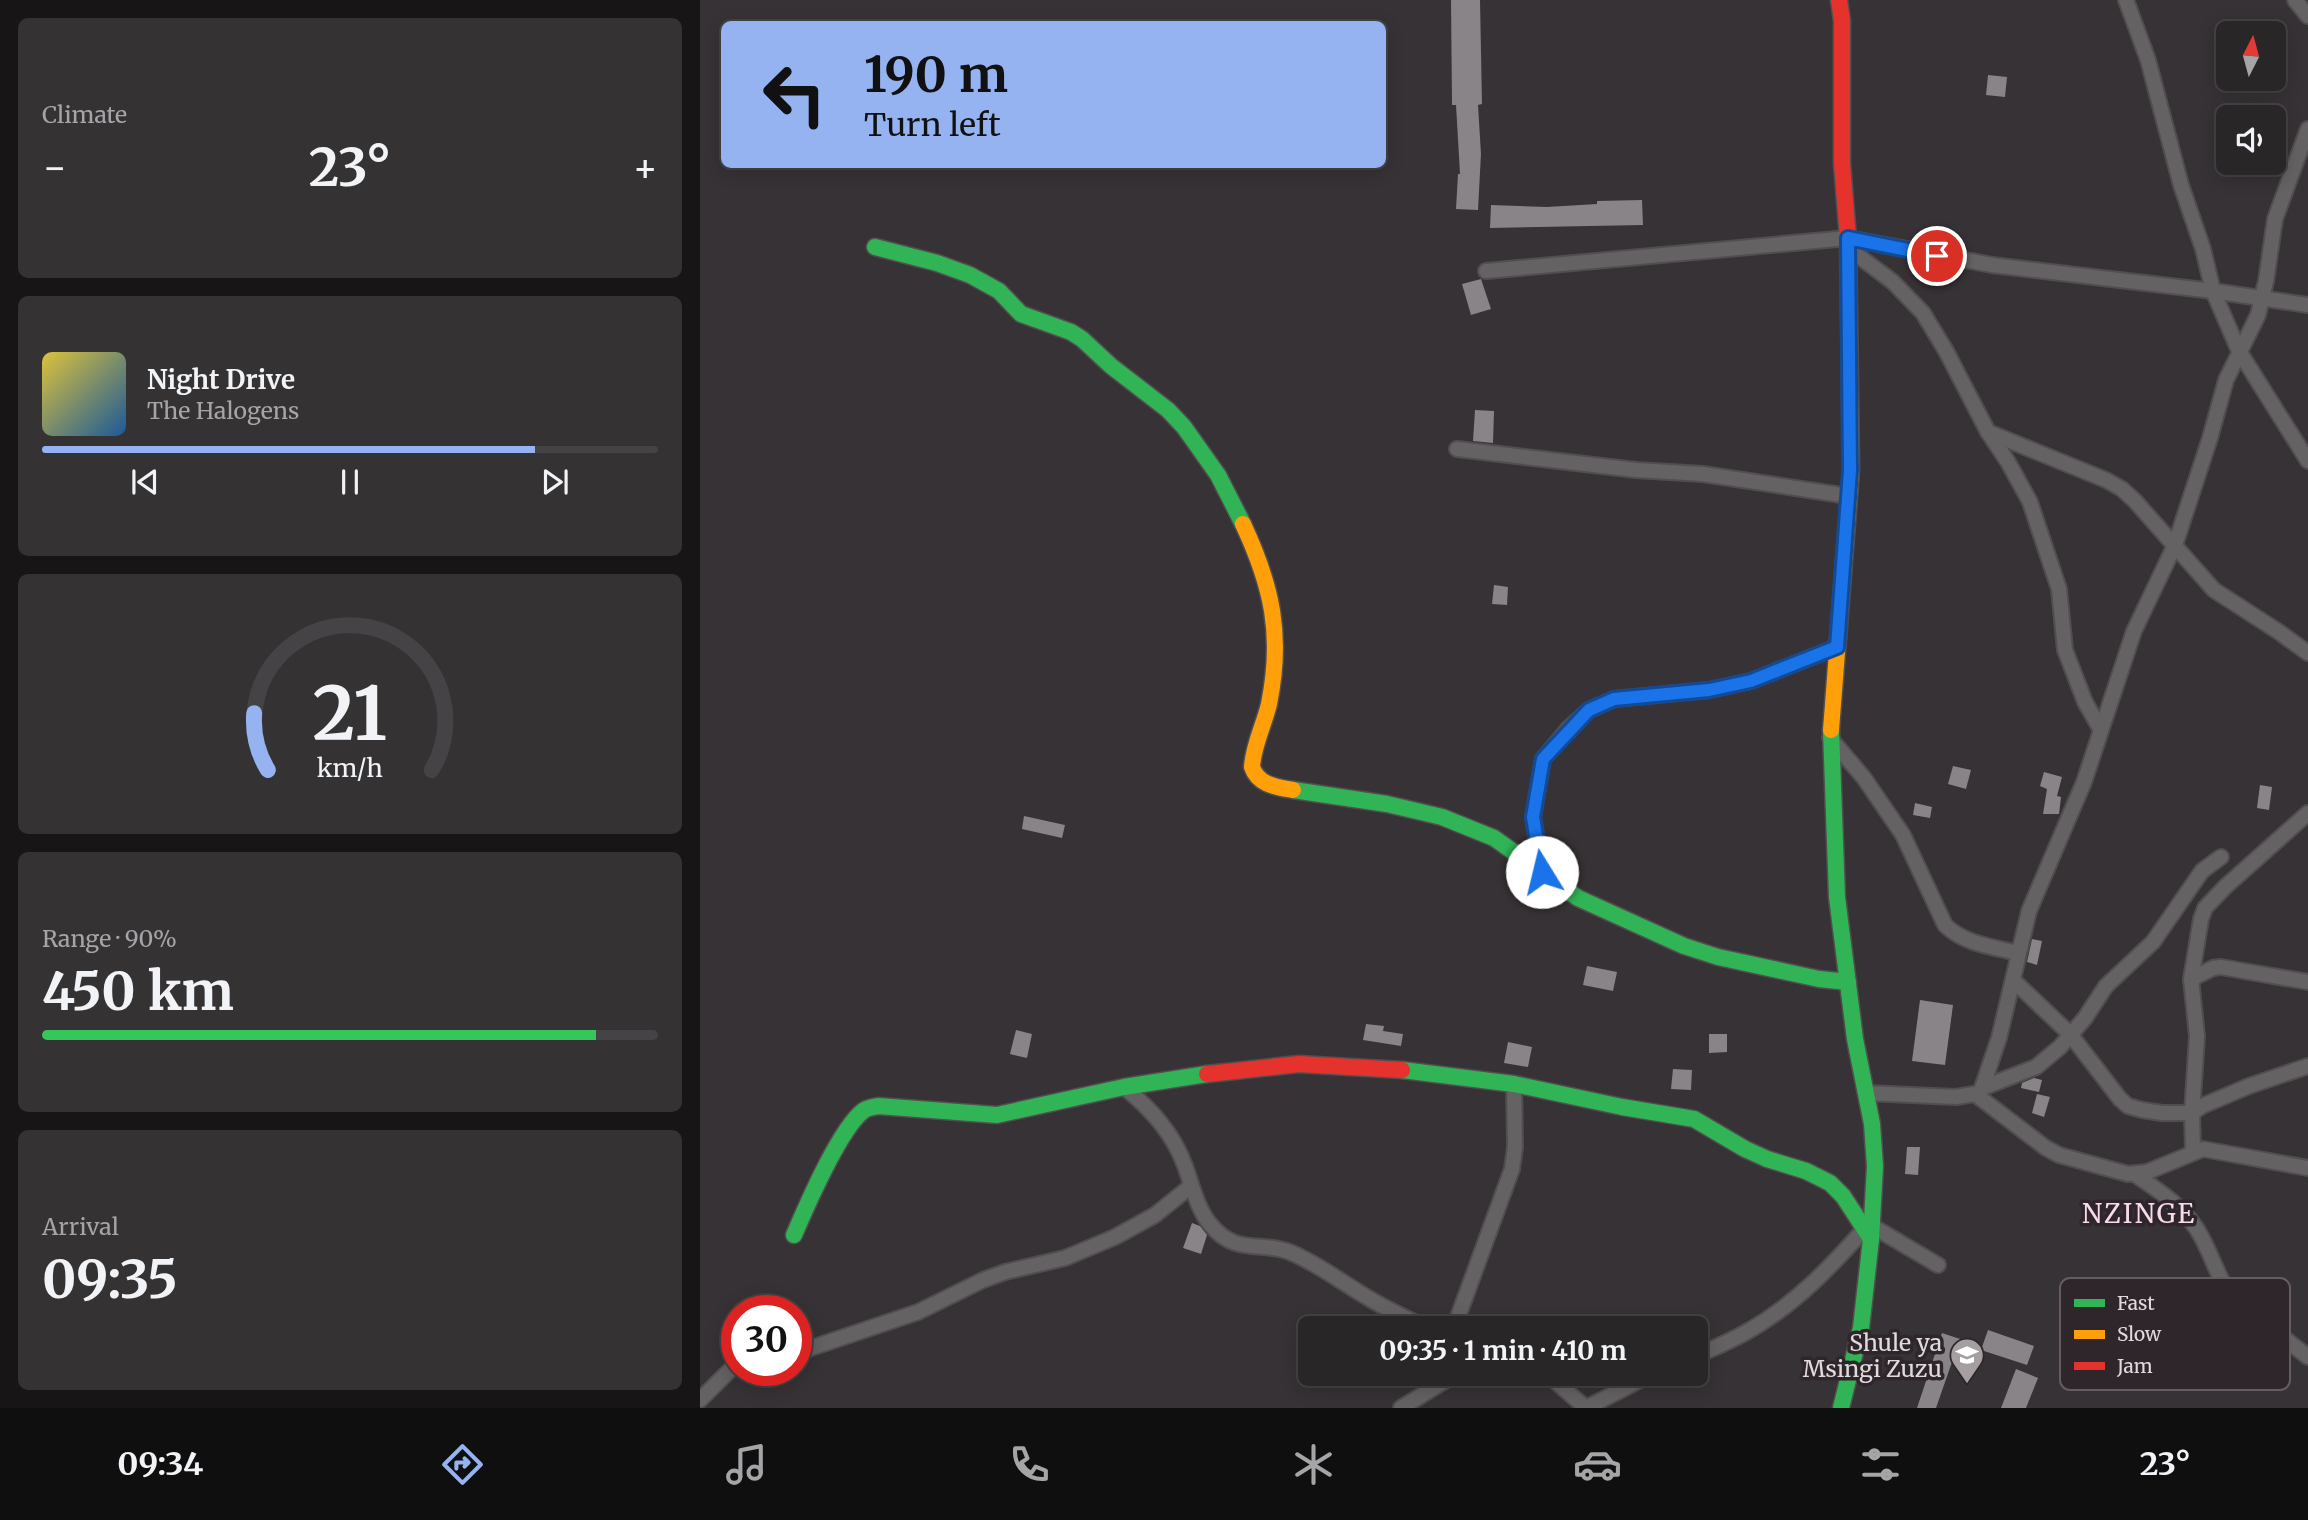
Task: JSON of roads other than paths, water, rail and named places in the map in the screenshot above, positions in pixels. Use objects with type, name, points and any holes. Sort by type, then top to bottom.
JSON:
[{"type":"street","points":[[1839,0],[1842,21],[1842,164],[1848,243],[1850,443],[1830,738],[1837,897],[1855,1039],[1874,1142],[1861,1328],[1841,1408]]},
{"type":"street","points":[[2126,0],[2148,60],[2213,291],[2239,351],[2308,461]]},
{"type":"street","points":[[2295,0],[2308,16]]},
{"type":"street","points":[[1979,1091],[1999,1038],[2029,911],[2059,840],[2063,837],[2134,631],[2175,545],[2226,380],[2239,351],[2251,333],[2262,299],[2277,211],[2308,129]]},
{"type":"street","points":[[1848,243],[1893,282],[1923,313],[2030,502],[2059,589],[2064,650],[2085,702],[2101,730]]},
{"type":"street","points":[[1486,271],[1848,243],[1980,264],[2213,291],[2308,306]]},
{"type":"street","points":[[875,247],[974,276],[994,287],[1023,315],[1055,329],[1071,332],[1163,406],[1196,443],[1228,496],[1262,567],[1273,608],[1277,656],[1273,688],[1253,759],[1252,769],[1257,778],[1274,787],[1447,818],[1493,837],[1578,898],[1684,946],[1744,963],[1819,979],[1848,982]]},
{"type":"street","points":[[1988,432],[2122,489],[2135,500],[2214,590],[2308,653]]},
{"type":"street","points":[[1457,449],[1636,470],[1703,474],[1848,496]]},
{"type":"street","points":[[1542,872],[1533,817],[1543,759],[1589,710],[1614,699],[1709,690],[1751,681],[1837,647]]},
{"type":"street","points":[[1830,738],[1864,778],[1903,835],[1945,925],[1968,940],[2018,953]]},
{"type":"street","points":[[2193,1151],[2192,1113],[2197,1036],[2191,979],[2201,919],[2205,908],[2225,887],[2308,813]]},
{"type":"street","points":[[1866,1093],[1956,1097],[1979,1091],[2036,1067],[2060,1047],[2085,1018],[2106,986],[2153,943],[2202,871],[2221,857]]},
{"type":"street","points":[[2191,979],[2221,967],[2308,982]]},
{"type":"street","points":[[2013,980],[2070,1034],[2128,1106],[2162,1113],[2192,1113],[2249,1086],[2308,1066]]},
{"type":"street","points":[[794,1235],[846,1131],[864,1109],[878,1106],[997,1115],[1124,1087],[1195,1075],[1299,1063],[1418,1071],[1514,1084],[1694,1119],[1745,1149],[1806,1171],[1830,1183],[1869,1231],[1938,1265]]},
{"type":"street","points":[[1458,1316],[1511,1169],[1515,1147],[1514,1084]]},
{"type":"street","points":[[1124,1087],[1149,1109],[1173,1139],[1210,1225],[1238,1245],[1276,1248],[1292,1253],[1403,1316]]},
{"type":"street","points":[[1979,1091],[2053,1151],[2121,1173],[2147,1172],[2203,1149],[2308,1167]]},
{"type":"street","points":[[2134,1174],[2164,1194],[2187,1217],[2201,1235],[2219,1278]]},
{"type":"street","points":[[812,1348],[918,1312],[983,1280],[1065,1258],[1115,1237],[1155,1215],[1191,1186]]},
{"type":"street","points":[[1708,1350],[1748,1331],[1787,1305],[1869,1231]]},
{"type":"street","points":[[2290,1343],[2308,1357]]},
{"type":"street","points":[[700,1400],[721,1379]]},
{"type":"street","points":[[1401,1408],[1436,1386]]},
{"type":"street","points":[[1561,1386],[1586,1408],[1629,1386]]},
{"type":"place","name":"Shule ya Msingi Zuzu","points":[[1967,1385]]},
{"type":"district","name":"NZINGE","points":[[2139,1213]]}]
